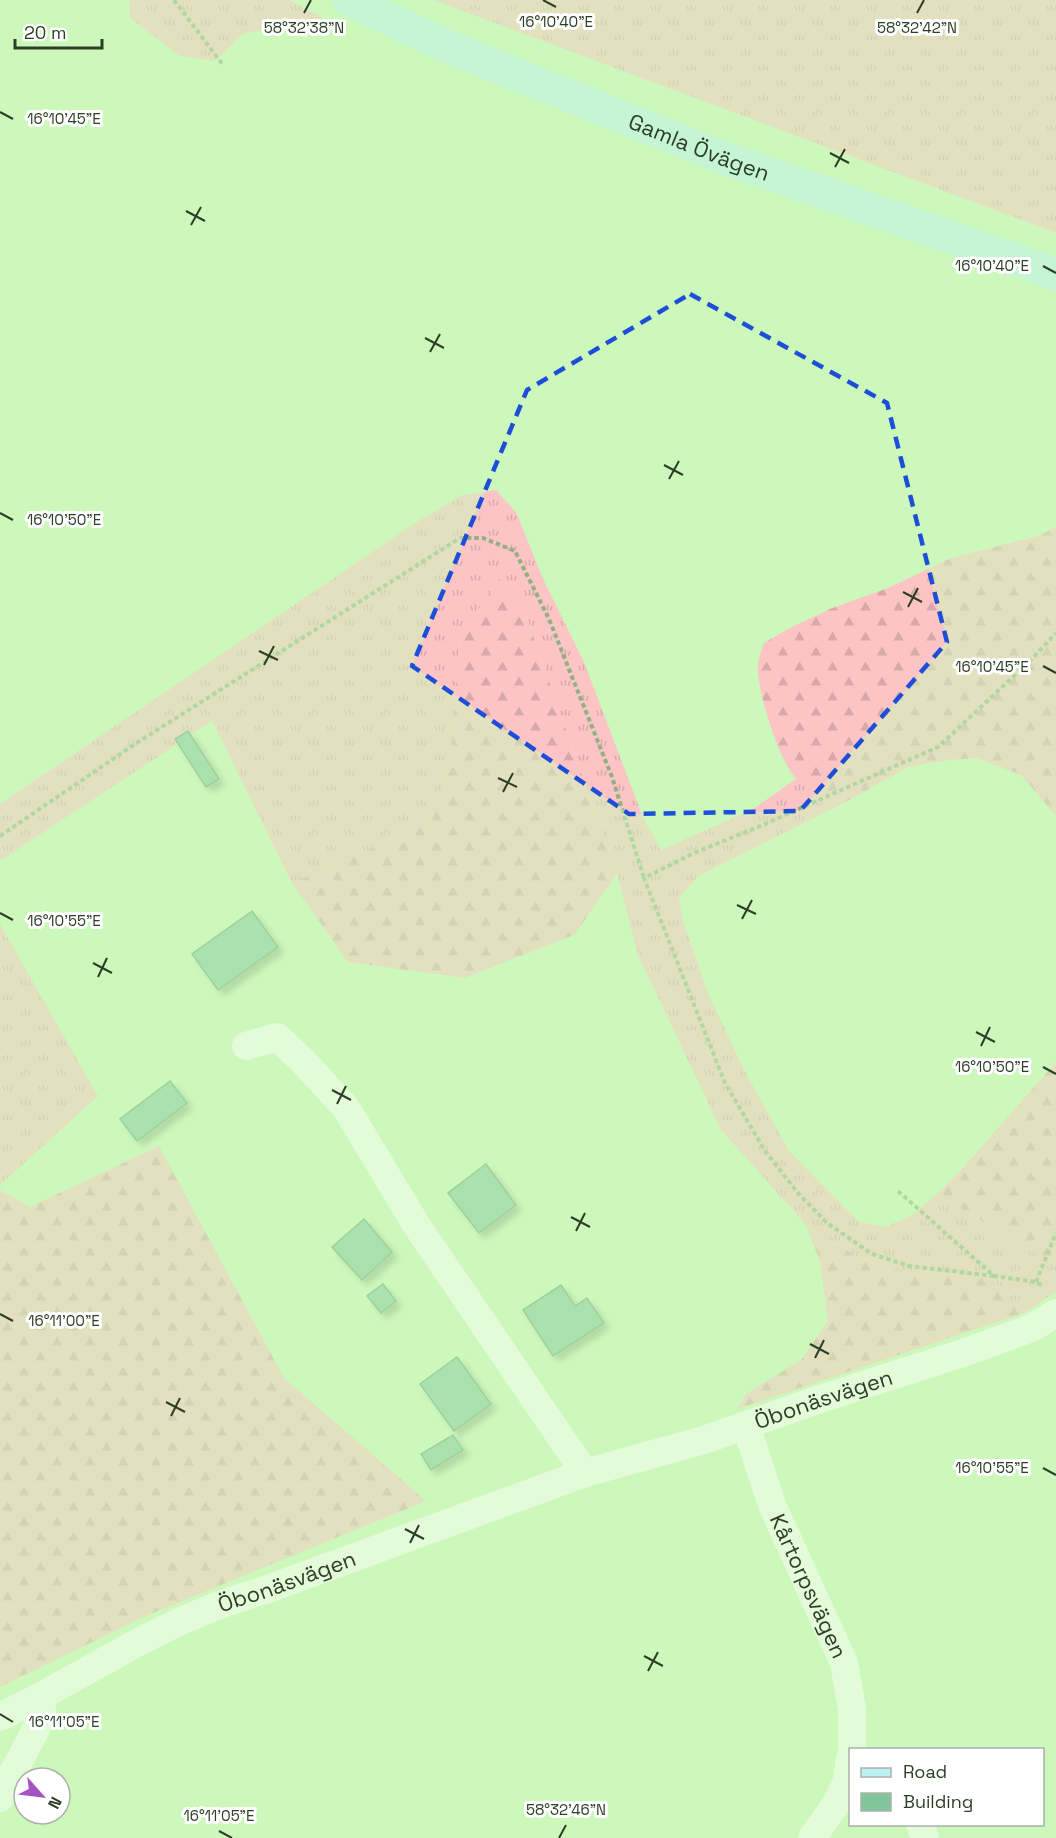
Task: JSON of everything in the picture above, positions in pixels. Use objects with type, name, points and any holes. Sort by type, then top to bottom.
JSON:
[{"type":"main road","name":"Gamla Övägen","points":[[349,0],[442,44],[724,158],[1056,274]]},
{"type":"street","points":[[246,1046],[277,1037],[302,1060],[346,1108],[417,1226],[585,1473]]},
{"type":"street","name":"Öbonäsvägen","points":[[0,1717],[44,1696],[149,1637],[216,1606],[585,1473],[746,1426],[1002,1339],[1034,1327],[1051,1300]]},
{"type":"street","name":"Kårtorpsvägen","points":[[746,1426],[772,1505],[844,1663],[852,1709],[853,1748]]},
{"type":"street","points":[[0,1798],[39,1723],[44,1696]]},
{"type":"street","name":"Kårtorpsvägen","points":[[812,1838],[836,1804],[847,1781],[849,1771]]},
{"type":"path","points":[[174,0],[223,65]]},
{"type":"path","points":[[0,836],[135,744],[460,538],[483,538],[515,551],[549,619],[608,766],[644,878],[725,1083],[765,1151],[798,1193],[827,1223],[872,1254],[909,1266],[1036,1282],[1051,1300]]},
{"type":"path","points":[[644,878],[694,852],[758,827],[938,747],[1029,662],[1056,633]]},
{"type":"path","points":[[898,1191],[994,1276]]},
{"type":"path","points":[[1036,1282],[1056,1233]]},
{"type":"highlighted area","points":[[690,294],[887,403],[947,642],[800,811],[629,814],[412,666],[527,390]]},
{"type":"green space","points":[[129,0],[289,0],[324,18],[243,34],[215,61],[180,56],[130,18]]},
{"type":"green space","points":[[433,0],[1056,0],[1056,233]]},
{"type":"green space","points":[[496,490],[516,512],[543,579],[584,662],[642,815],[661,850],[753,809],[796,779],[844,803],[698,876],[679,899],[684,924],[708,993],[743,1068],[789,1151],[859,1222],[885,1227],[909,1217],[937,1194],[1056,1266],[1056,1292],[1024,1313],[989,1279],[874,1267],[806,1225],[721,1130],[638,955],[617,874],[523,607],[499,579],[460,637],[450,758],[429,824],[292,883],[212,721],[0,861],[0,804],[421,519],[463,495]]},
{"type":"green space","points":[[1056,527],[1056,816],[1021,775],[976,758],[908,767],[844,803],[798,780],[791,772],[777,744],[765,708],[758,677],[759,657],[764,643],[830,609],[888,588],[951,558],[1038,536]]},
{"type":"green space","points":[[499,579],[523,607],[617,874],[574,935],[465,978],[348,962],[292,883],[429,824],[450,758],[460,637]]},
{"type":"green space","points":[[0,924],[98,1096],[0,1185]]},
{"type":"green space","points":[[1056,1062],[1056,1266],[937,1194],[962,1169]]},
{"type":"green space","points":[[159,1146],[284,1378],[426,1501],[148,1615],[0,1687],[0,1190],[30,1207]]},
{"type":"green space","points":[[806,1225],[874,1267],[989,1279],[1024,1313],[737,1409],[746,1394],[801,1360],[828,1321],[820,1261]]},
{"type":"building","points":[[188,731],[219,779],[206,787],[175,739]]},
{"type":"building","points":[[252,911],[278,947],[218,990],[192,954]]},
{"type":"building","points":[[170,1081],[187,1103],[137,1141],[120,1119]]},
{"type":"building","points":[[486,1164],[516,1205],[479,1233],[448,1193]]},
{"type":"building","points":[[364,1219],[392,1252],[362,1280],[332,1247]]},
{"type":"building","points":[[383,1284],[396,1301],[381,1313],[367,1296]]},
{"type":"building","points":[[561,1285],[575,1306],[587,1298],[604,1323],[553,1356],[523,1310]]},
{"type":"building","points":[[457,1357],[491,1404],[454,1431],[420,1384]]},
{"type":"building","points":[[453,1435],[463,1450],[431,1470],[421,1454]]}]
